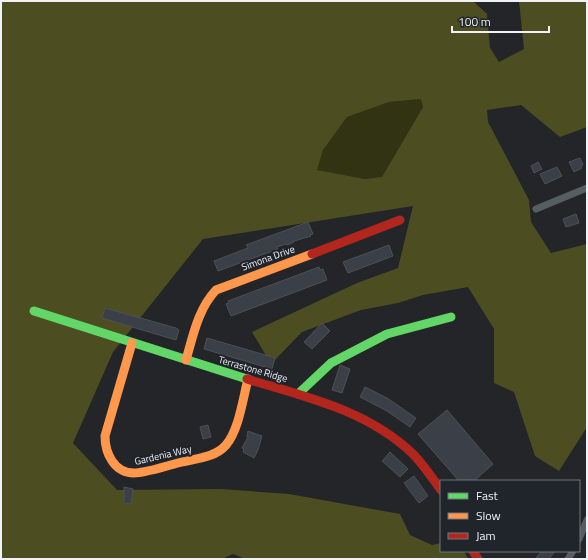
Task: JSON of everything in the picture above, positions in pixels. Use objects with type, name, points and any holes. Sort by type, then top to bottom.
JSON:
[{"type":"street","points":[[536,209],[587,188]]},
{"type":"street","name":"Simona Drive","points":[[186,360],[202,313],[208,299],[216,290],[400,220]]},
{"type":"street","name":"Terrastone Ridge","points":[[34,311],[206,367],[298,394],[355,415],[391,435],[414,455],[440,489]]},
{"type":"street","points":[[298,394],[331,363],[387,334],[451,317]]},
{"type":"street","name":"Gardenia Way","points":[[132,343],[106,430],[104,442],[112,460],[120,469],[127,472],[134,473],[145,471],[212,454],[221,450],[227,445],[232,436],[248,379]]},
{"type":"street","points":[[580,536],[587,520]]},
{"type":"green space","points":[[1,1],[473,1],[487,14],[490,48],[499,62],[524,49],[519,1],[587,1],[587,127],[560,137],[521,105],[487,110],[488,122],[529,200],[531,222],[551,253],[587,244],[587,427],[559,471],[535,456],[514,392],[494,383],[494,329],[468,287],[423,295],[398,303],[361,310],[302,332],[271,364],[252,332],[357,283],[398,268],[413,206],[203,239],[113,352],[73,443],[117,490],[221,489],[289,494],[400,514],[410,535],[432,545],[440,543],[440,552],[464,552],[468,559],[245,559],[233,554],[222,559],[1,559]],"holes":[[[421,99],[423,107],[382,177],[365,179],[317,170],[323,150],[347,117],[389,102]]]},
{"type":"green space","points":[[421,99],[423,107],[382,178],[365,179],[316,170],[323,150],[347,117],[389,102]]},
{"type":"building","points":[[580,158],[583,165],[581,166],[582,168],[574,172],[569,162]]},
{"type":"building","points":[[538,162],[542,169],[534,173],[531,166]]},
{"type":"building","points":[[557,167],[562,176],[545,184],[540,174]]},
{"type":"building","points":[[576,214],[579,223],[566,227],[563,219]]},
{"type":"building","points":[[308,222],[313,234],[310,235],[311,236],[277,247],[278,249],[218,271],[214,261],[248,248],[246,245]]},
{"type":"building","points":[[389,245],[393,256],[348,273],[343,262]]},
{"type":"building","points":[[319,267],[320,270],[323,269],[327,280],[231,316],[226,304],[229,303],[228,301]]},
{"type":"building","points":[[105,308],[176,328],[179,330],[176,340],[102,318]]},
{"type":"building","points":[[322,323],[330,331],[312,349],[304,342]]},
{"type":"building","points":[[207,338],[275,358],[272,369],[204,349]]},
{"type":"building","points":[[340,365],[350,369],[342,393],[332,390]]},
{"type":"building","points":[[365,387],[387,398],[416,418],[410,427],[387,411],[360,397]]},
{"type":"building","points":[[447,410],[493,464],[475,480],[458,480],[418,434]]},
{"type":"building","points":[[208,425],[211,437],[203,439],[200,427]]},
{"type":"building","points":[[248,431],[262,436],[254,458],[243,452],[244,449],[242,448],[248,437]]},
{"type":"building","points":[[390,452],[408,469],[400,477],[382,461]]},
{"type":"building","points":[[414,476],[428,496],[419,503],[404,483]]},
{"type":"building","points":[[124,487],[133,489],[131,504],[124,503]]},
{"type":"building","points":[[541,552],[554,552],[549,559],[535,559]]},
{"type":"traffic: fast","points":[[34,311],[247,379]]},
{"type":"traffic: fast","points":[[298,394],[331,363],[387,334],[451,317]]},
{"type":"traffic: slow","points":[[186,360],[200,314],[216,290],[312,254]]},
{"type":"traffic: slow","points":[[132,343],[105,436],[105,442],[112,461],[121,470],[127,472],[139,473],[150,471],[216,453],[226,445],[234,431],[240,414],[248,379]]},
{"type":"traffic: jam","points":[[312,254],[400,220]]},
{"type":"traffic: jam","points":[[247,379],[335,407],[376,426],[413,454],[440,489]]},
{"type":"traffic: jam","points":[[474,552],[478,559]]}]
